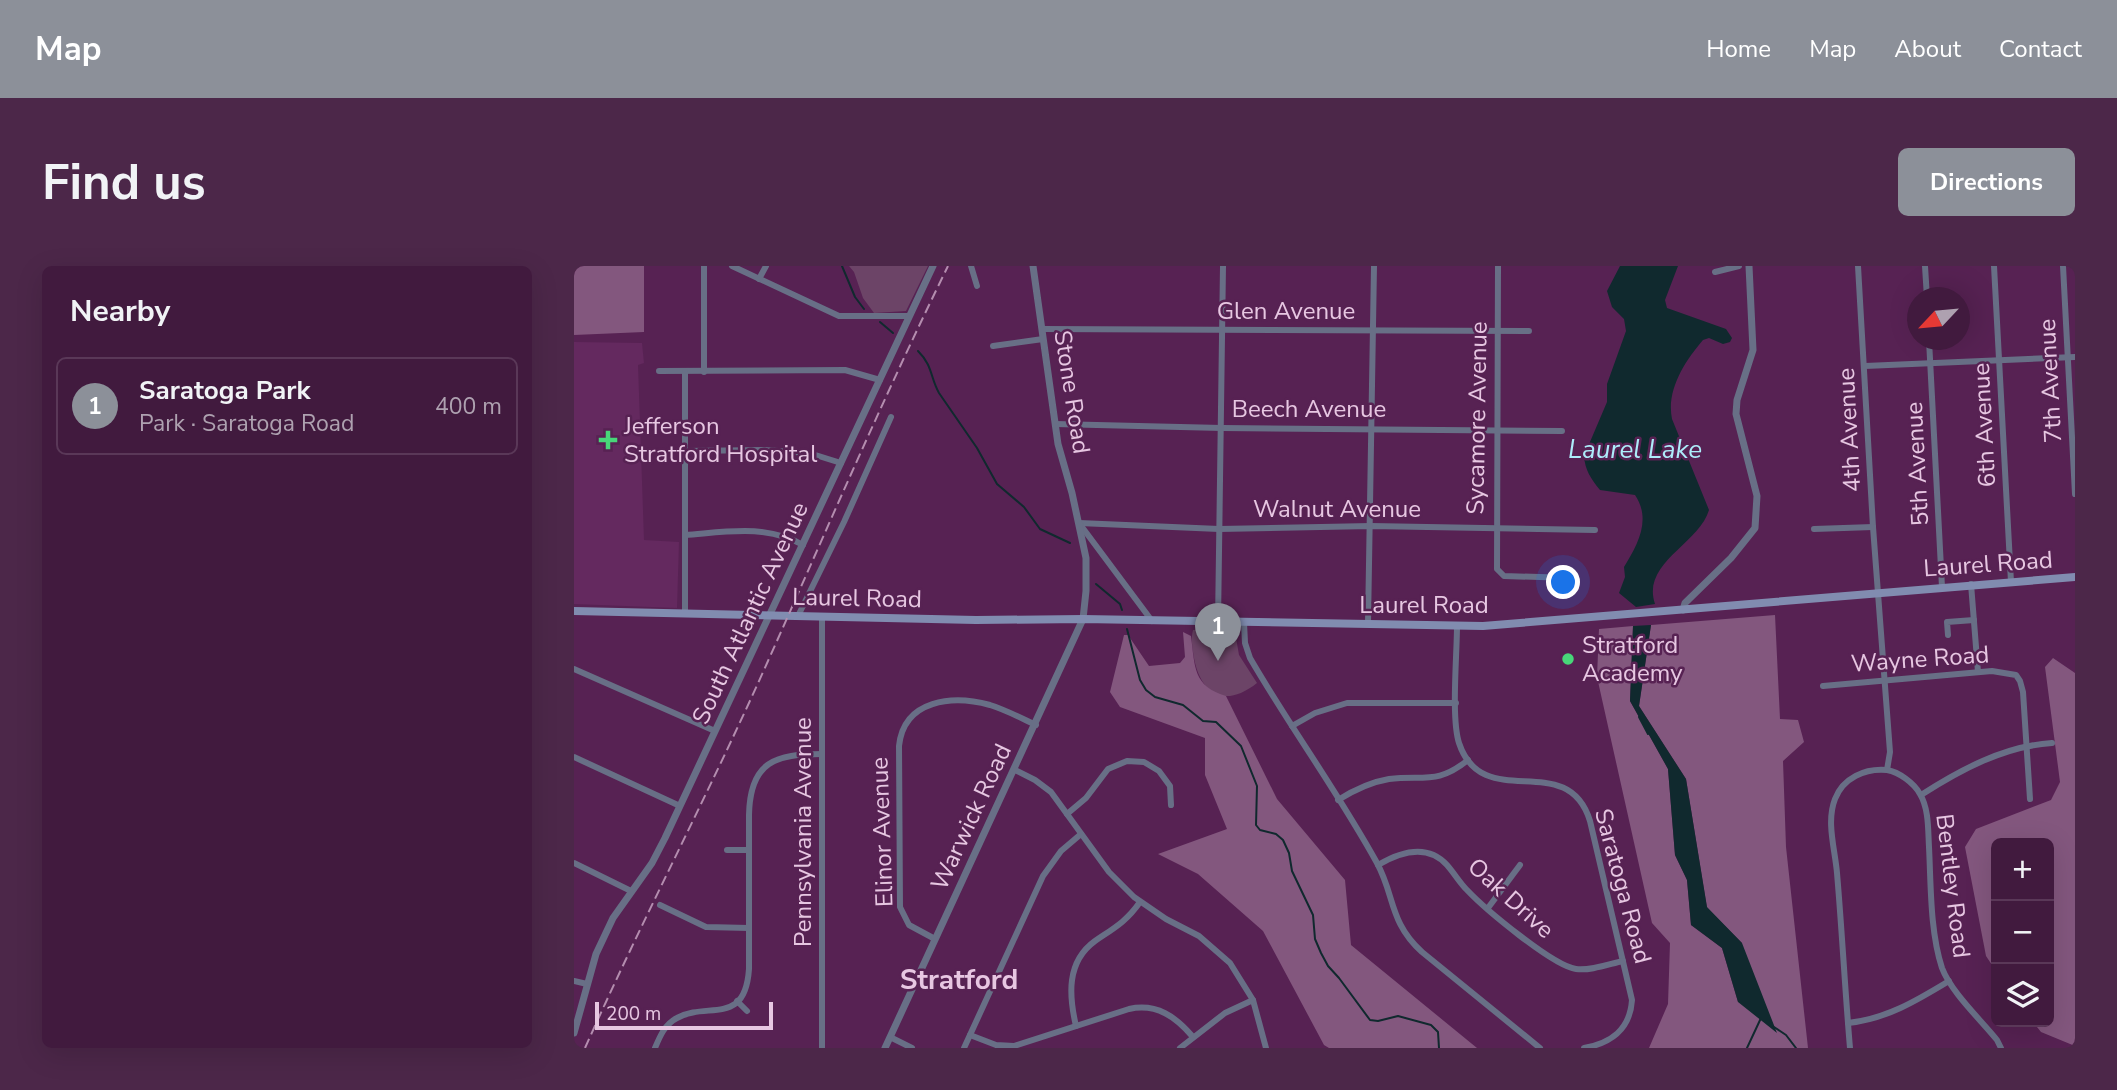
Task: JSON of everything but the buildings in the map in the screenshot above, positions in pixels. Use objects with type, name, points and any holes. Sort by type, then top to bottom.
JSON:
[{"type":"main road","name":"Laurel Road","points":[[574,611],[976,620],[1502,624],[2075,577]]},
{"type":"street","points":[[704,372],[705,266]]},
{"type":"street","points":[[732,266],[839,316],[909,316]]},
{"type":"street","points":[[759,279],[766,266]]},
{"type":"street","name":"South Atlantic Avenue","points":[[574,1033],[596,954],[613,918],[652,863],[680,806],[933,266]]},
{"type":"street","points":[[971,266],[977,286]]},
{"type":"street","name":"Stone Road","points":[[1033,266],[1058,444],[1086,558],[1085,601]]},
{"type":"street","points":[[1218,623],[1223,266]]},
{"type":"street","points":[[1368,624],[1374,266]]},
{"type":"street","name":"Sycamore Avenue","points":[[1499,266],[1495,562],[1498,571],[1504,576],[1571,578]]},
{"type":"street","points":[[1715,272],[1739,266]]},
{"type":"street","points":[[1683,610],[1685,603],[1731,558],[1755,528],[1757,496],[1736,414],[1737,400],[1753,350],[1749,266]]},
{"type":"street","name":"4th Avenue","points":[[1858,266],[1873,527],[1890,752],[1887,770]]},
{"type":"street","points":[[1926,266],[1927,287]]},
{"type":"street","name":"6th Avenue","points":[[1994,266],[2011,582]]},
{"type":"street","name":"7th Avenue","points":[[2063,266],[2071,357],[2075,494]]},
{"type":"street","name":"Glen Avenue","points":[[1042,329],[1529,331]]},
{"type":"street","points":[[993,346],[1043,339]]},
{"type":"street","name":"5th Avenue","points":[[1930,350],[1942,587]]},
{"type":"street","points":[[1865,366],[2071,357]]},
{"type":"street","points":[[659,371],[845,370],[880,380]]},
{"type":"street","points":[[685,372],[685,614]]},
{"type":"street","points":[[798,616],[891,417]]},
{"type":"street","name":"Beech Avenue","points":[[1055,424],[1562,431]]},
{"type":"street","points":[[686,451],[763,450],[809,453],[841,463]]},
{"type":"street","name":"Stone Road","points":[[1079,523],[1152,621]]},
{"type":"street","name":"Walnut Avenue","points":[[1079,523],[1219,529],[1371,526],[1595,530]]},
{"type":"street","points":[[1814,529],[1873,527]]},
{"type":"street","points":[[685,535],[773,532],[803,545]]},
{"type":"street","points":[[1971,584],[1978,672]]},
{"type":"street","name":"Warwick Road","points":[[885,1048],[1036,725],[1083,619],[1085,601]]},
{"type":"street","name":"Pennsylvania Avenue","points":[[822,617],[822,1048]]},
{"type":"street","points":[[1948,635],[1947,622],[1974,620]]},
{"type":"street","points":[[1244,623],[1244,637],[1250,658],[1378,865],[1394,914],[1414,944],[1540,1048]]},
{"type":"street","points":[[1338,800],[1360,787],[1384,780],[1437,778],[1468,761],[1457,735],[1457,625]]},
{"type":"street","points":[[574,668],[715,731]]},
{"type":"street","name":"Wayne Road","points":[[1824,686],[1884,679],[2008,672],[2018,678],[2023,692],[2025,746]]},
{"type":"street","name":"Elinor Avenue","points":[[935,939],[909,925],[901,907],[899,746],[904,727],[919,710],[942,701],[982,703],[1036,725]]},
{"type":"street","points":[[1292,726],[1319,711],[1347,703],[1456,703]]},
{"type":"street","points":[[1921,795],[1998,754],[2025,746],[2052,743]]},
{"type":"street","points":[[2025,746],[2029,799]]},
{"type":"street","points":[[655,1048],[662,1032],[675,1019],[687,1014],[724,1009],[737,1001],[748,982],[750,799],[762,771],[769,763],[783,756],[822,754]]},
{"type":"street","points":[[574,757],[680,806]]},
{"type":"street","points":[[1068,814],[1087,798],[1110,767],[1127,761],[1147,759],[1168,782],[1172,794],[1171,806]]},
{"type":"street","name":"Saratoga Road","points":[[1468,761],[1494,778],[1507,782],[1554,783],[1567,788],[1579,799],[1590,821],[1632,1000],[1626,1023],[1613,1038],[1584,1048]]},
{"type":"street","points":[[1015,770],[1046,788],[1115,879],[1139,902],[1199,936],[1234,968],[1253,1000],[1266,1048]]},
{"type":"street","points":[[1850,1048],[1830,822],[1839,789],[1858,774],[1887,770]]},
{"type":"street","name":"Bentley Road","points":[[1887,770],[1906,779],[1921,795],[1927,818],[1937,943],[1942,968],[1948,981],[2001,1048]]},
{"type":"street","points":[[964,1048],[1043,876],[1057,855],[1081,834]]},
{"type":"street","points":[[727,850],[749,850]]},
{"type":"street","name":"Oak Drive","points":[[1378,865],[1405,852],[1430,854],[1446,864],[1465,888],[1488,908],[1549,958],[1563,966],[1584,969],[1623,961]]},
{"type":"street","points":[[574,863],[631,891]]},
{"type":"street","points":[[1488,908],[1520,865]]},
{"type":"street","points":[[1076,1026],[1070,989],[1076,965],[1091,944],[1122,923],[1139,902]]},
{"type":"street","points":[[660,905],[706,927],[749,928]]},
{"type":"street","points":[[574,981],[587,984]]},
{"type":"street","points":[[1848,1023],[1883,1016],[1948,981]]},
{"type":"street","points":[[1180,1048],[1225,1013],[1253,1000]]},
{"type":"street","points":[[737,1001],[747,1011]]},
{"type":"street","points":[[970,1035],[996,1045],[1014,1046],[1129,1009],[1149,1007],[1169,1014],[1193,1037]]},
{"type":"street","points":[[890,1038],[912,1048]]},
{"type":"shaded area","points":[[574,266],[644,266],[644,332],[574,335]]},
{"type":"shaded area","points":[[849,266],[928,266],[906,311],[874,313],[863,298],[854,272]]},
{"type":"shaded area","name":"Jefferson Stratford Hospital","points":[[574,342],[642,343],[644,363],[638,365],[644,540],[679,542],[677,608],[574,604]]},
{"type":"shaded area","points":[[1775,615],[1780,719],[1798,720],[1804,742],[1783,761],[1786,847],[1808,1048],[1649,1048],[1668,1004],[1670,943],[1652,923],[1597,677],[1599,629],[1633,626],[1630,701],[1668,769],[1675,855],[1687,880],[1691,925],[1722,948],[1738,1002],[1742,943],[1707,908],[1686,779],[1639,706],[1651,625]]},
{"type":"shaded area","points":[[1228,629],[1235,632],[1239,655],[1257,683],[1233,695],[1214,693],[1200,677],[1196,666],[1192,644],[1193,630]]},
{"type":"shaded area","points":[[1183,632],[1191,636],[1195,666],[1201,681],[1215,692],[1226,696],[1277,799],[1345,880],[1351,945],[1477,1048],[1329,1048],[1324,1045],[1263,931],[1198,874],[1158,854],[1227,829],[1205,775],[1205,738],[1120,707],[1110,692],[1124,635],[1128,635],[1149,666],[1180,663],[1185,657]]},
{"type":"shaded area","points":[[2053,658],[2075,673],[2075,1046],[2041,1032],[2037,1027],[2054,1027],[2054,838],[1991,838],[1991,964],[1986,956],[1965,847],[1976,829],[2051,800],[2060,782],[2045,667]]},
{"type":"water","name":"Laurel Lake","points":[[1620,266],[1678,266],[1665,300],[1667,308],[1726,329],[1732,338],[1730,342],[1723,344],[1709,338],[1703,340],[1690,357],[1674,387],[1672,419],[1709,510],[1703,522],[1663,565],[1656,577],[1653,590],[1655,604],[1636,607],[1619,593],[1625,577],[1624,567],[1641,533],[1640,504],[1635,495],[1600,490],[1589,474],[1584,456],[1607,402],[1607,384],[1626,331],[1624,319],[1612,307],[1607,291]]},
{"type":"water","points":[[1651,625],[1639,706],[1686,779],[1707,907],[1742,943],[1777,1033],[1738,1002],[1722,948],[1691,925],[1687,880],[1675,855],[1668,769],[1630,701],[1633,626]]},
{"type":"waterway","points":[[842,266],[855,297],[864,309]]},
{"type":"waterway","points":[[880,322],[893,333]]},
{"type":"waterway","points":[[918,351],[929,367],[939,393],[977,448],[997,484],[1024,507],[1040,529],[1070,543]]},
{"type":"waterway","points":[[1096,584],[1120,604],[1122,610]]},
{"type":"waterway","points":[[1127,629],[1140,680],[1146,690],[1155,697],[1183,705],[1203,721],[1216,722],[1241,746],[1257,786],[1256,825],[1260,830],[1276,834],[1283,840],[1289,853],[1292,871],[1313,915],[1315,939],[1328,966],[1370,1020],[1378,1021],[1398,1016],[1431,1025],[1438,1032],[1439,1048]]},
{"type":"waterway","points":[[1639,717],[1648,734]]},
{"type":"waterway","points":[[1747,1048],[1761,1018]]},
{"type":"waterway","points":[[1774,1027],[1786,1035],[1796,1048]]},
{"type":"railway","points":[[585,1048],[746,710],[878,413],[948,266]]},
{"type":"place","name":"Jefferson Stratford Hospital","points":[[608,440]]},
{"type":"place","name":"Stratford Academy","points":[[1568,659]]},
{"type":"place","name":"Saratoga Park","points":[[1218,661]]},
{"type":"district","name":"Stratford","points":[[959,979]]}]
